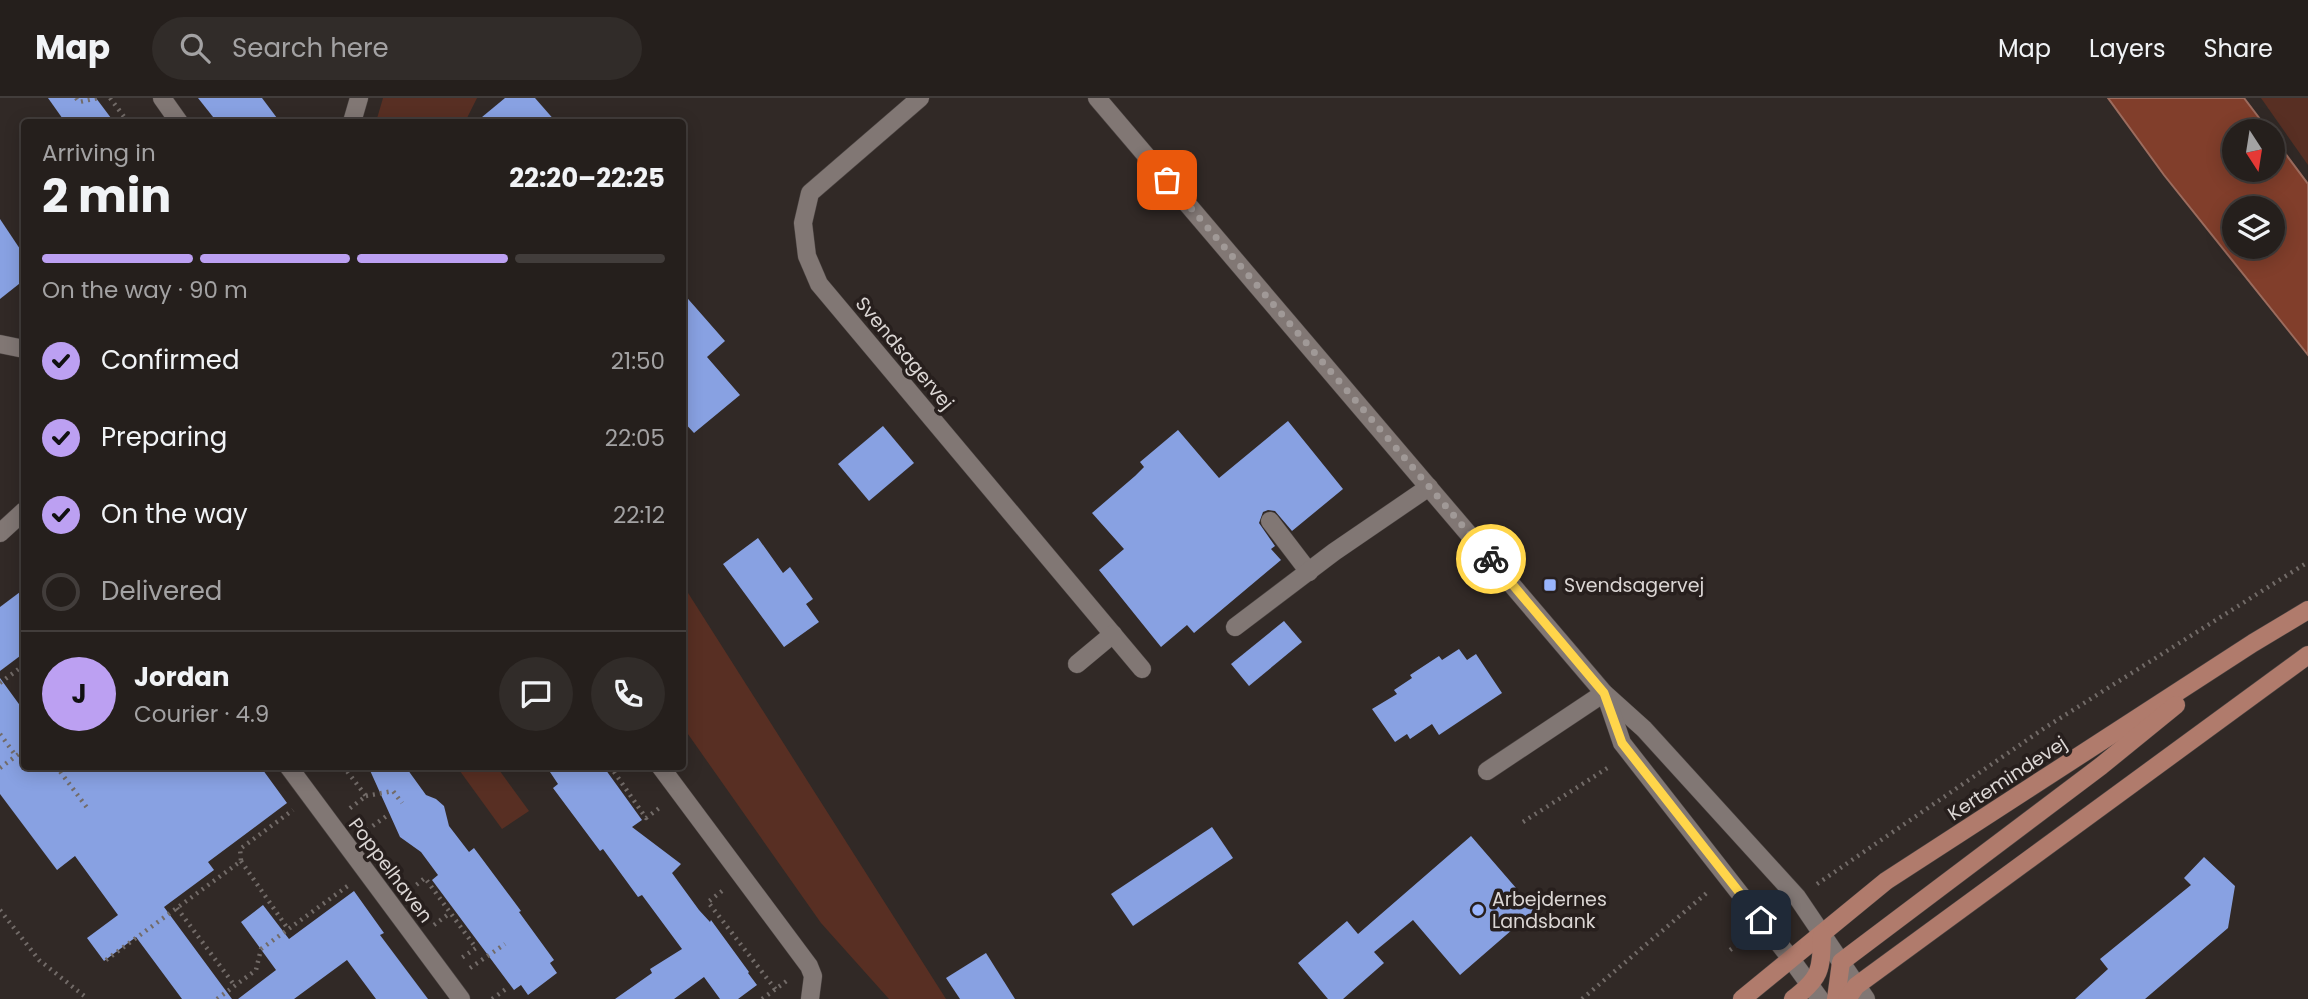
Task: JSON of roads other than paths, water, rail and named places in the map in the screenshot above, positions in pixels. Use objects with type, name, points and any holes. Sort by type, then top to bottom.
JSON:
[{"type":"main road","name":"Kertemindevej","points":[[1742,999],[1886,881],[2308,610]]},
{"type":"main road","points":[[1836,999],[1841,962],[2101,766],[2253,643]]},
{"type":"main road","points":[[1857,995],[2308,655]]},
{"type":"main road","points":[[1793,999],[1815,993],[1821,968],[1822,934]]},
{"type":"street","points":[[162,98],[177,119]]},
{"type":"street","points":[[353,119],[359,98]]},
{"type":"street","name":"Svendsagervej","points":[[919,98],[810,193],[803,223],[807,256],[819,284],[1142,669]]},
{"type":"street","points":[[1097,98],[1604,693],[1644,729],[1797,897],[1841,962],[1857,995]]},
{"type":"street","points":[[0,344],[21,348]]},
{"type":"street","points":[[1235,627],[1429,487]]},
{"type":"street","points":[[0,533],[21,514]]},
{"type":"street","points":[[1270,522],[1308,572]]},
{"type":"street","points":[[1077,664],[1113,634]]},
{"type":"street","points":[[1604,693],[1622,743],[1815,993]]},
{"type":"street","points":[[1487,771],[1604,693]]},
{"type":"street","name":"Poppelhaven","points":[[291,770],[461,999]]},
{"type":"street","points":[[663,770],[809,966],[813,976],[810,999]]},
{"type":"place","name":"Svendsagervej","points":[[1550,585]]},
{"type":"place","name":"Arbejdernes Landsbank","points":[[1478,910]]}]
